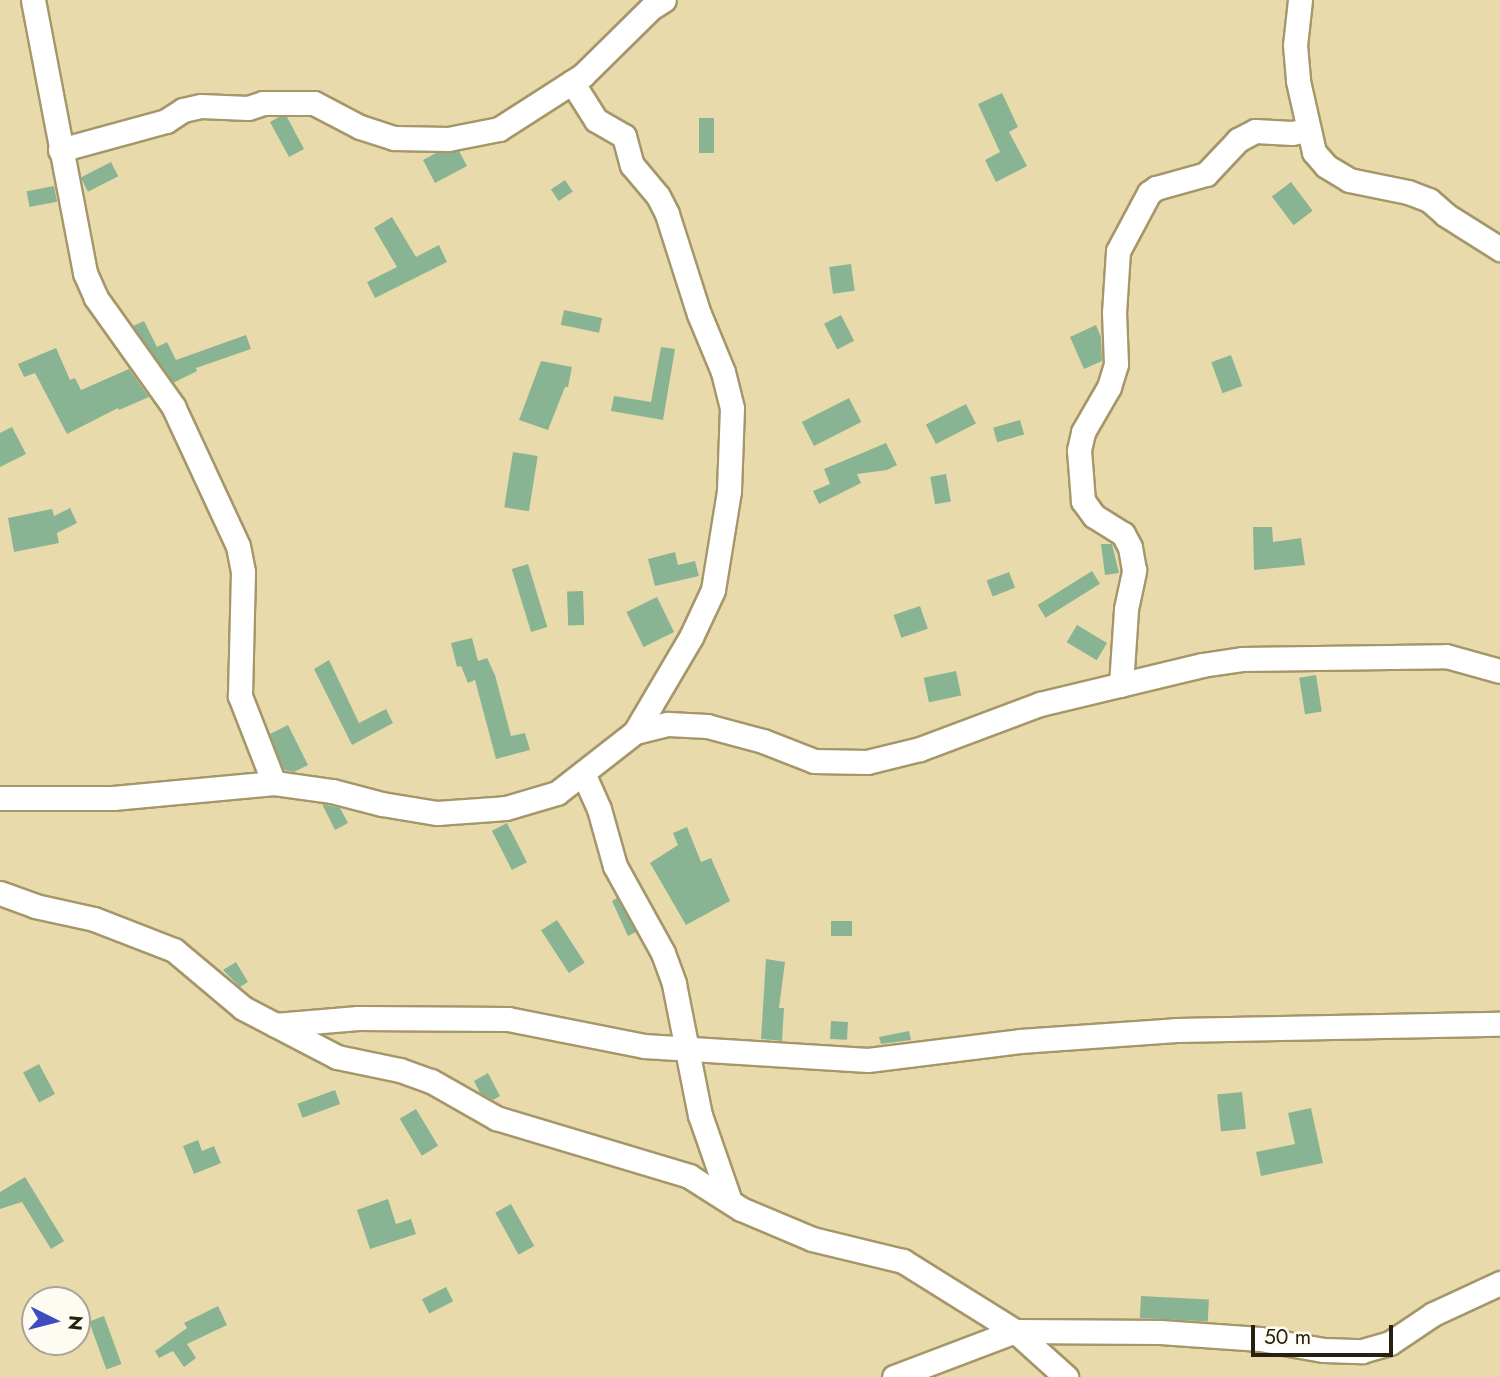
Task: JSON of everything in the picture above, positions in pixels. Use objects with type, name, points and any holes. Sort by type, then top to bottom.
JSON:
[{"type":"street","points":[[33,0],[85,273],[96,298],[173,406],[238,546],[243,572],[240,696],[274,783]]},
{"type":"street","points":[[60,150],[166,121],[183,110],[201,106],[248,108],[263,103],[295,102],[326,107],[377,134],[394,138],[448,139],[510,124],[602,59],[623,34],[664,0]]},
{"type":"street","points":[[1300,0],[1295,45],[1307,130],[1314,152],[1326,166],[1349,180],[1408,192],[1429,200],[1500,249]]},
{"type":"street","points":[[0,798],[113,798],[274,783],[332,791],[382,804],[437,813],[506,808],[557,793],[635,732],[691,638],[713,590],[729,491],[732,408],[723,372],[699,314],[667,214],[658,196],[632,165],[624,136],[596,120],[572,82]]},
{"type":"street","points":[[1121,685],[1126,609],[1134,570],[1130,547],[1123,534],[1094,516],[1083,502],[1079,450],[1083,432],[1109,387],[1116,364],[1114,289],[1118,251],[1149,193],[1156,188],[1206,174],[1238,141],[1255,131],[1292,133],[1307,130]]},
{"type":"street","points":[[635,732],[668,724],[707,726],[764,741],[814,761],[867,762],[920,748],[1040,704],[1202,664],[1242,659],[1446,656],[1500,671]]},
{"type":"street","points":[[583,773],[599,809],[615,866],[663,953],[674,984],[700,1115],[730,1201]]},
{"type":"street","points":[[0,893],[35,906],[94,919],[174,950],[243,1008],[337,1057],[400,1070],[431,1081],[496,1118],[689,1176],[741,1209],[812,1239],[902,1261],[1014,1331],[1066,1377]]},
{"type":"street","points":[[272,1025],[358,1017],[508,1019],[644,1046],[686,1047],[752,1055],[867,1060],[1020,1041],[1176,1030],[1500,1024]]},
{"type":"street","points":[[894,1377],[1014,1331],[1160,1332],[1260,1339],[1324,1350],[1362,1351],[1390,1343],[1433,1314],[1500,1283]]},
{"type":"building","points":[[1002,93],[1018,127],[1009,132],[1027,166],[996,182],[985,160],[1000,152],[978,104]]},
{"type":"building","points":[[279,117],[287,117],[304,149],[289,157],[270,122]]},
{"type":"building","points":[[699,118],[714,118],[714,153],[699,153]]},
{"type":"building","points":[[459,151],[467,166],[435,183],[423,160],[436,153]]},
{"type":"building","points":[[111,162],[118,176],[88,192],[81,177]]},
{"type":"building","points":[[565,180],[573,192],[559,201],[551,190]]},
{"type":"building","points":[[1291,182],[1313,211],[1293,225],[1272,196]]},
{"type":"building","points":[[54,186],[57,202],[30,207],[27,191]]},
{"type":"building","points":[[392,217],[416,257],[439,245],[447,262],[375,298],[367,282],[397,267],[374,228]]},
{"type":"building","points":[[851,264],[855,291],[833,294],[829,267]]},
{"type":"building","points":[[564,310],[602,318],[599,333],[561,325]]},
{"type":"building","points":[[841,315],[854,341],[837,349],[824,324]]},
{"type":"building","points":[[144,321],[157,347],[167,342],[176,360],[246,335],[251,349],[196,368],[197,371],[173,383],[133,326]]},
{"type":"building","points":[[1096,325],[1101,337],[1102,361],[1084,369],[1070,337]]},
{"type":"building","points":[[661,347],[675,349],[663,420],[611,411],[614,396],[651,402]]},
{"type":"building","points":[[56,348],[70,380],[75,378],[81,390],[129,369],[149,397],[119,410],[118,408],[67,434],[35,373],[24,377],[18,364]]},
{"type":"building","points":[[1231,355],[1242,386],[1223,393],[1211,362]]},
{"type":"building","points":[[541,361],[572,367],[568,387],[565,387],[548,430],[519,420]]},
{"type":"building","points":[[849,398],[861,422],[814,446],[802,422]]},
{"type":"building","points":[[966,404],[976,424],[936,444],[926,424]]},
{"type":"building","points":[[1020,420],[1024,434],[997,442],[993,428]]},
{"type":"building","points":[[12,427],[26,454],[0,467],[0,433]]},
{"type":"building","points":[[886,443],[897,465],[887,470],[857,474],[861,483],[819,504],[813,491],[830,484],[824,469]]},
{"type":"building","points":[[513,452],[538,456],[529,511],[504,507]]},
{"type":"building","points":[[946,474],[951,502],[935,504],[930,477]]},
{"type":"building","points":[[70,508],[77,523],[57,533],[59,543],[14,552],[8,518],[52,509],[54,516]]},
{"type":"building","points":[[1253,527],[1272,527],[1273,542],[1301,538],[1305,565],[1254,570]]},
{"type":"building","points":[[1101,544],[1112,544],[1119,573],[1105,575]]},
{"type":"building","points":[[675,552],[678,565],[695,561],[699,576],[655,586],[648,559]]},
{"type":"building","points":[[528,564],[547,627],[531,632],[512,569]]},
{"type":"building","points":[[1092,571],[1100,584],[1046,618],[1038,605]]},
{"type":"building","points":[[1009,572],[1015,588],[993,596],[987,581]]},
{"type":"building","points":[[583,591],[584,625],[568,626],[567,592]]},
{"type":"building","points":[[657,597],[674,632],[644,647],[626,612]]},
{"type":"building","points":[[920,606],[928,629],[901,638],[894,615]]},
{"type":"building","points":[[1077,625],[1107,643],[1097,660],[1067,642]]},
{"type":"building","points":[[472,638],[478,661],[487,658],[495,675],[511,736],[525,733],[530,750],[496,759],[475,680],[468,683],[461,666],[457,667],[451,643]]},
{"type":"building","points":[[329,660],[359,723],[386,709],[393,723],[352,745],[314,669]]},
{"type":"building","points":[[956,671],[961,695],[929,702],[924,678]]},
{"type":"building","points":[[1316,675],[1322,712],[1305,714],[1299,678]]},
{"type":"building","points":[[288,725],[308,765],[294,772],[284,770],[270,734]]},
{"type":"building","points":[[322,804],[340,808],[348,823],[335,830]]},
{"type":"building","points":[[507,823],[527,862],[512,870],[492,831]]},
{"type":"building","points":[[687,827],[701,862],[711,858],[730,901],[686,925],[650,863],[678,845],[673,833]]},
{"type":"building","points":[[617,898],[636,932],[628,936],[612,901]]},
{"type":"building","points":[[557,920],[585,963],[569,973],[541,930]]},
{"type":"building","points":[[831,921],[852,921],[852,936],[831,936]]},
{"type":"building","points":[[766,959],[785,962],[779,1008],[784,1008],[782,1041],[761,1039]]},
{"type":"building","points":[[236,962],[248,982],[240,987],[223,970]]},
{"type":"building","points":[[831,1021],[848,1022],[847,1040],[830,1039]]},
{"type":"building","points":[[909,1031],[911,1040],[881,1044],[879,1037]]},
{"type":"building","points":[[39,1064],[55,1094],[39,1102],[23,1072]]},
{"type":"building","points":[[488,1073],[500,1096],[493,1100],[480,1093],[474,1081]]},
{"type":"building","points":[[335,1090],[340,1104],[303,1118],[297,1104]]},
{"type":"building","points":[[1242,1092],[1246,1129],[1221,1131],[1217,1095]]},
{"type":"building","points":[[1311,1108],[1323,1163],[1261,1176],[1256,1152],[1295,1144],[1288,1113]]},
{"type":"building","points":[[416,1109],[438,1146],[422,1156],[400,1119]]},
{"type":"building","points":[[198,1140],[202,1151],[214,1146],[221,1163],[194,1174],[183,1146]]},
{"type":"building","points":[[25,1177],[64,1241],[51,1249],[22,1202],[0,1209],[0,1192]]},
{"type":"building","points":[[388,1199],[396,1224],[411,1219],[416,1234],[370,1249],[357,1210]]},
{"type":"building","points":[[511,1204],[534,1246],[519,1255],[495,1213]]},
{"type":"building","points":[[446,1287],[453,1301],[429,1314],[422,1299]]},
{"type":"building","points":[[1141,1296],[1209,1300],[1208,1322],[1140,1318]]},
{"type":"building","points":[[218,1306],[227,1325],[187,1344],[196,1358],[184,1367],[173,1351],[159,1358],[155,1351],[187,1328],[184,1323]]},
{"type":"building","points":[[104,1316],[121,1364],[106,1369],[91,1327],[91,1321]]}]
